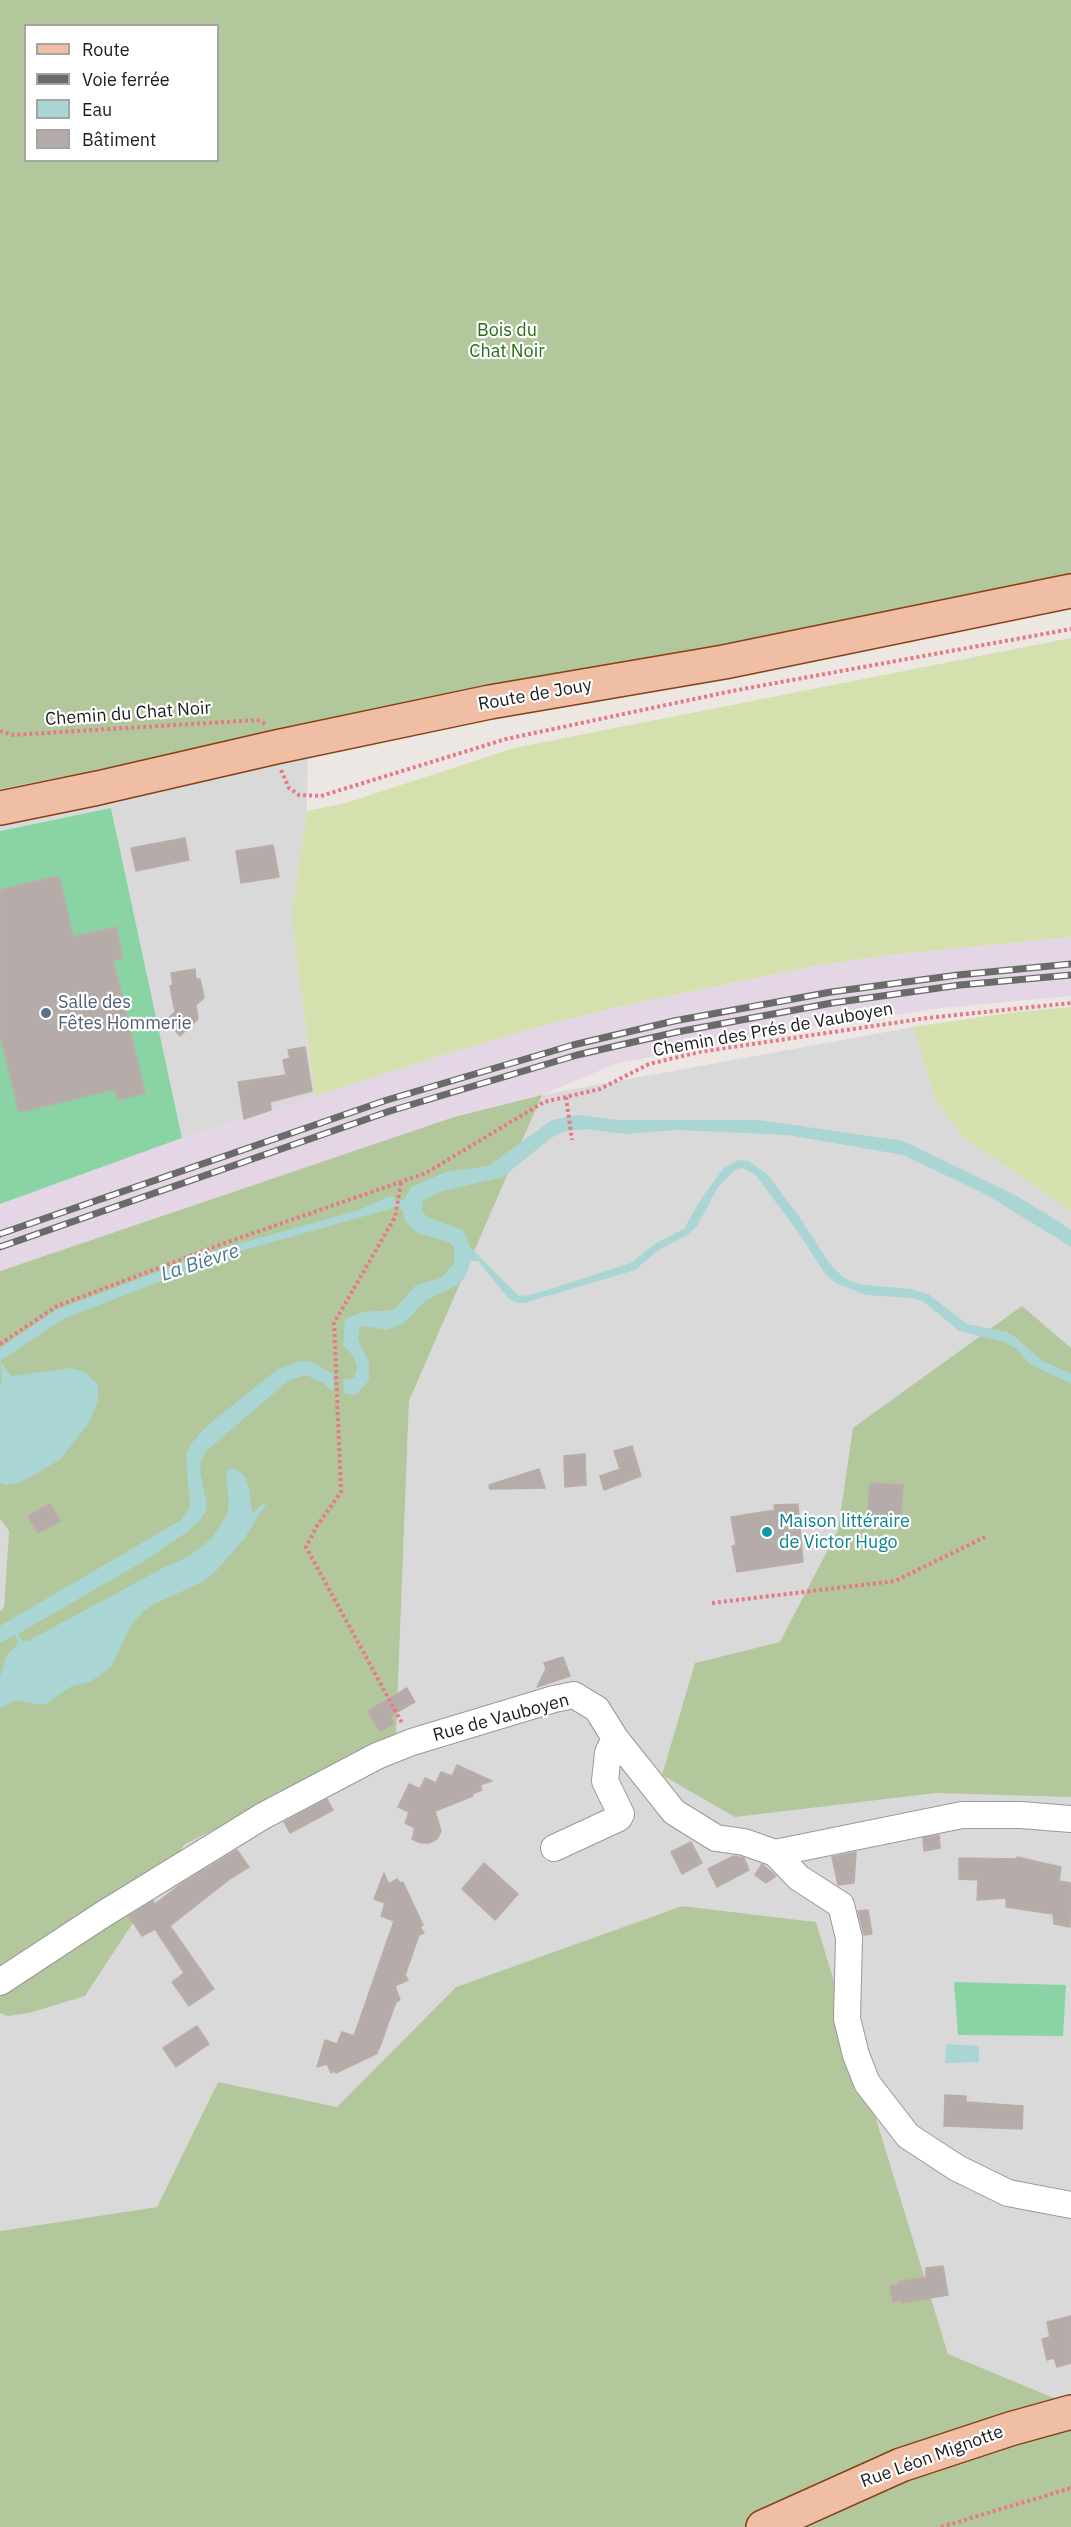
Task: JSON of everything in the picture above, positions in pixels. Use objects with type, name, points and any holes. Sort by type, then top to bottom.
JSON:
[{"type":"main road","name":"Route de Jouy","points":[[0,808],[490,702],[724,662],[1071,591]]},
{"type":"main road","name":"Rue Léon Mignotte","points":[[763,2527],[901,2465],[1010,2429],[1071,2412]]},
{"type":"street","name":"Rue de Vauboyen","points":[[0,1983],[102,1915],[263,1816],[377,1756],[412,1742],[574,1695],[597,1708],[615,1738],[674,1812],[716,1838],[744,1842],[775,1853]]},
{"type":"street","points":[[554,1848],[619,1818],[621,1814],[605,1781],[608,1753],[615,1738]]},
{"type":"street","points":[[775,1853],[962,1815],[1021,1815],[1071,1819]]},
{"type":"street","points":[[775,1853],[799,1878],[841,1905],[849,1938],[848,2019],[856,2055],[867,2083],[908,2136],[957,2168],[1008,2193],[1071,2205]]},
{"type":"path","points":[[276,747],[282,775],[289,788],[299,795],[321,796],[506,739],[732,691],[1071,628]]},
{"type":"path","name":"Chemin du Chat Noir","points":[[0,731],[14,735],[258,720]]},
{"type":"path","name":"Chemin des Prés de Vauboyen","points":[[0,1344],[57,1306],[222,1244],[426,1173],[544,1102],[600,1089],[649,1064],[699,1052],[927,1017],[1071,1003]]},
{"type":"path","points":[[566,1097],[572,1140]]},
{"type":"path","points":[[401,1182],[395,1217],[334,1323],[341,1492],[317,1526],[306,1547],[412,1742]]},
{"type":"path","points":[[712,1603],[895,1581],[985,1537]]},
{"type":"path","points":[[941,2527],[1071,2488]]},
{"type":"shaded area","points":[[308,728],[307,811],[291,916],[315,1096],[182,1138],[111,808],[0,831],[0,789]]},
{"type":"shaded area","points":[[1071,937],[1071,996],[942,1008],[768,1033],[615,1064],[542,1095],[454,1117],[0,1271],[0,1204],[182,1138],[459,1050],[556,1022],[640,1002],[814,966],[889,955]]},
{"type":"shaded area","points":[[913,1027],[935,1098],[962,1136],[1071,1211],[1071,2405],[948,2354],[816,1922],[682,1906],[456,1987],[337,2108],[218,2082],[157,2207],[0,2231],[0,2013],[8,2016],[85,1996],[184,1845],[396,1737],[409,1401],[542,1095]]},
{"type":"shaded area","points":[[0,1519],[9,1531],[4,1608],[0,1611]]},
{"type":"green space","name":"Bois du Chat Noir","points":[[0,0],[1071,0],[1071,578],[0,789]]},
{"type":"green space","points":[[1071,638],[1071,937],[889,955],[814,966],[640,1002],[556,1022],[459,1050],[315,1096],[291,916],[307,811],[346,803],[514,748]]},
{"type":"green space","points":[[111,808],[182,1138],[0,1204],[0,831]]},
{"type":"green space","points":[[1071,1007],[1071,1211],[962,1136],[935,1098],[913,1027],[1016,1012]]},
{"type":"green space","points":[[542,1095],[409,1401],[396,1737],[184,1845],[85,1996],[29,2013],[8,2016],[0,2013],[0,1611],[4,1607],[9,1531],[0,1519],[0,1271],[454,1117]]},
{"type":"green space","points":[[1022,1306],[1071,1348],[1071,1797],[936,1793],[735,1817],[662,1775],[695,1663],[780,1642],[838,1530],[853,1428]]},
{"type":"green space","points":[[682,1906],[816,1922],[948,2354],[1071,2405],[1071,2527],[0,2527],[0,2231],[157,2207],[218,2082],[337,2107],[456,1987]]},
{"type":"green space","points":[[954,1982],[1066,1985],[1063,2036],[958,2035]]},
{"type":"water","points":[[578,1115],[618,1120],[759,1120],[903,1141],[1015,1195],[1053,1218],[1071,1230],[1071,1247],[987,1195],[903,1155],[788,1135],[678,1130],[625,1134],[585,1129],[562,1132],[551,1138],[503,1177],[439,1192],[423,1201],[422,1212],[429,1218],[463,1230],[470,1247],[518,1295],[538,1293],[631,1263],[656,1243],[684,1229],[701,1199],[724,1168],[738,1160],[748,1161],[767,1174],[800,1218],[830,1264],[842,1276],[852,1282],[866,1285],[910,1289],[928,1294],[967,1324],[1007,1332],[1015,1337],[1043,1361],[1071,1374],[1071,1384],[1030,1364],[1016,1349],[1004,1342],[959,1331],[924,1302],[912,1298],[866,1295],[836,1283],[826,1275],[798,1232],[755,1174],[742,1168],[735,1170],[718,1187],[697,1226],[687,1235],[657,1251],[635,1270],[518,1303],[509,1299],[478,1261],[471,1261],[465,1277],[458,1285],[426,1300],[404,1323],[387,1330],[360,1327],[358,1339],[369,1363],[369,1380],[358,1393],[353,1395],[344,1393],[343,1379],[354,1378],[357,1367],[354,1357],[343,1345],[345,1319],[363,1312],[394,1310],[416,1285],[441,1278],[455,1262],[454,1247],[449,1242],[417,1233],[405,1221],[403,1210],[399,1209],[411,1187],[446,1172],[488,1166],[552,1120]]},
{"type":"water","points":[[390,1196],[395,1198],[390,1209],[234,1253],[63,1319],[0,1361],[0,1348],[56,1310],[213,1251],[359,1210]]},
{"type":"water","points":[[0,1361],[11,1376],[71,1368],[86,1373],[98,1385],[98,1400],[89,1423],[61,1459],[20,1483],[6,1485],[0,1483],[0,1385],[2,1381]]},
{"type":"water","points":[[300,1361],[313,1362],[333,1374],[334,1392],[322,1382],[306,1375],[289,1380],[205,1452],[200,1472],[207,1504],[205,1513],[199,1521],[149,1558],[18,1634],[23,1641],[28,1641],[165,1567],[188,1557],[211,1539],[227,1515],[229,1504],[226,1475],[228,1470],[234,1468],[245,1476],[252,1513],[264,1503],[266,1504],[244,1539],[214,1573],[202,1582],[152,1605],[143,1612],[131,1625],[111,1667],[99,1676],[91,1681],[70,1687],[46,1704],[15,1700],[0,1709],[0,1677],[6,1656],[18,1641],[15,1635],[0,1643],[0,1626],[181,1520],[190,1507],[186,1456],[190,1445],[208,1425],[278,1369]]},
{"type":"water","points":[[946,2044],[979,2046],[979,2062],[945,2063]]},
{"type":"building","points":[[185,838],[189,860],[136,871],[131,848]]},
{"type":"building","points":[[273,845],[279,877],[241,883],[236,851]]},
{"type":"building","name":"Salle des Fêtes Hommerie","points":[[59,876],[73,937],[116,927],[123,958],[113,960],[145,1093],[118,1100],[115,1089],[19,1112],[0,1035],[0,890]]},
{"type":"building","points":[[195,969],[196,979],[200,979],[204,998],[196,1005],[198,1019],[180,1036],[166,1020],[175,1012],[170,986],[173,985],[171,973]]},
{"type":"building","points":[[305,1047],[312,1091],[270,1102],[271,1110],[244,1119],[238,1082],[286,1075],[283,1060],[290,1058],[288,1050]]},
{"type":"building","points":[[632,1446],[641,1476],[604,1490],[600,1476],[620,1469],[614,1451]]},
{"type":"building","points":[[585,1454],[586,1485],[565,1487],[564,1456]]},
{"type":"building","points":[[539,1469],[545,1488],[490,1489],[489,1485]]},
{"type":"building","points":[[870,1483],[903,1485],[900,1526],[867,1523]]},
{"type":"building","points":[[50,1504],[60,1521],[38,1533],[28,1516]]},
{"type":"building","name":"Maison littéraire de Victor Hugo","points":[[798,1504],[803,1562],[737,1572],[732,1546],[736,1545],[731,1517],[775,1510],[774,1505]]},
{"type":"building","points":[[563,1657],[570,1676],[537,1687],[546,1669],[544,1663]]},
{"type":"building","points":[[407,1688],[415,1702],[390,1716],[394,1723],[380,1731],[368,1711]]},
{"type":"building","points":[[457,1765],[492,1781],[480,1785],[482,1790],[472,1794],[473,1796],[435,1811],[441,1831],[437,1839],[429,1843],[421,1843],[412,1839],[415,1828],[405,1823],[409,1812],[398,1807],[409,1784],[420,1789],[425,1778],[436,1783],[441,1772],[452,1776]]},
{"type":"building","points":[[327,1799],[333,1810],[290,1833],[284,1822]]},
{"type":"building","points":[[939,1835],[940,1848],[924,1851],[923,1838]]},
{"type":"building","points":[[691,1842],[702,1863],[682,1874],[671,1852]]},
{"type":"building","points":[[237,1850],[249,1867],[231,1878],[170,1926],[214,1989],[189,2006],[172,1982],[184,1973],[155,1929],[142,1936],[129,1916],[153,1901],[155,1904],[181,1884]]},
{"type":"building","points":[[856,1852],[854,1883],[838,1885],[832,1857]]},
{"type":"building","points":[[734,1856],[744,1858],[749,1870],[717,1887],[708,1869]]},
{"type":"building","points":[[1017,1857],[1061,1867],[1059,1881],[1071,1883],[1070,1927],[1054,1924],[1053,1914],[1006,1907],[1006,1898],[977,1900],[978,1880],[959,1879],[959,1858],[1017,1859]]},
{"type":"building","points":[[484,1863],[518,1894],[495,1920],[462,1889]]},
{"type":"building","points":[[762,1864],[776,1876],[766,1883],[755,1875]]},
{"type":"building","points":[[384,1873],[389,1884],[397,1879],[400,1883],[403,1882],[423,1925],[420,1927],[424,1933],[419,1935],[405,1975],[408,1980],[395,1986],[400,2000],[396,2002],[377,2050],[378,2053],[336,2073],[334,2071],[331,2073],[327,2064],[317,2067],[325,2040],[337,2044],[342,2032],[354,2036],[394,1921],[381,1916],[385,1903],[374,1899]]},
{"type":"building","points":[[868,1910],[872,1934],[864,1935],[858,1911]]},
{"type":"building","points":[[197,2026],[209,2044],[176,2067],[163,2048]]},
{"type":"building","points":[[945,2095],[966,2096],[966,2102],[1023,2106],[1022,2129],[944,2126]]},
{"type":"building","points":[[943,2266],[948,2295],[902,2303],[902,2300],[893,2302],[890,2286],[899,2285],[898,2282],[926,2277],[926,2268]]},
{"type":"building","points":[[1071,2316],[1071,2363],[1057,2367],[1054,2358],[1047,2360],[1042,2339],[1050,2337],[1047,2322]]},
{"type":"waterway","name":"La Bièvre","points":[[386,1204],[409,1203]]},
{"type":"railway","points":[[0,1234],[387,1100],[573,1045],[674,1021],[831,992],[958,975],[1071,964]]},
{"type":"railway","points":[[0,1247],[390,1111],[577,1055],[677,1032],[832,1003],[960,985],[1071,975]]},
{"type":"place","name":"Salle des Fêtes Hommerie","points":[[46,1013]]},
{"type":"place","name":"Maison littéraire de Victor Hugo","points":[[767,1532]]}]
